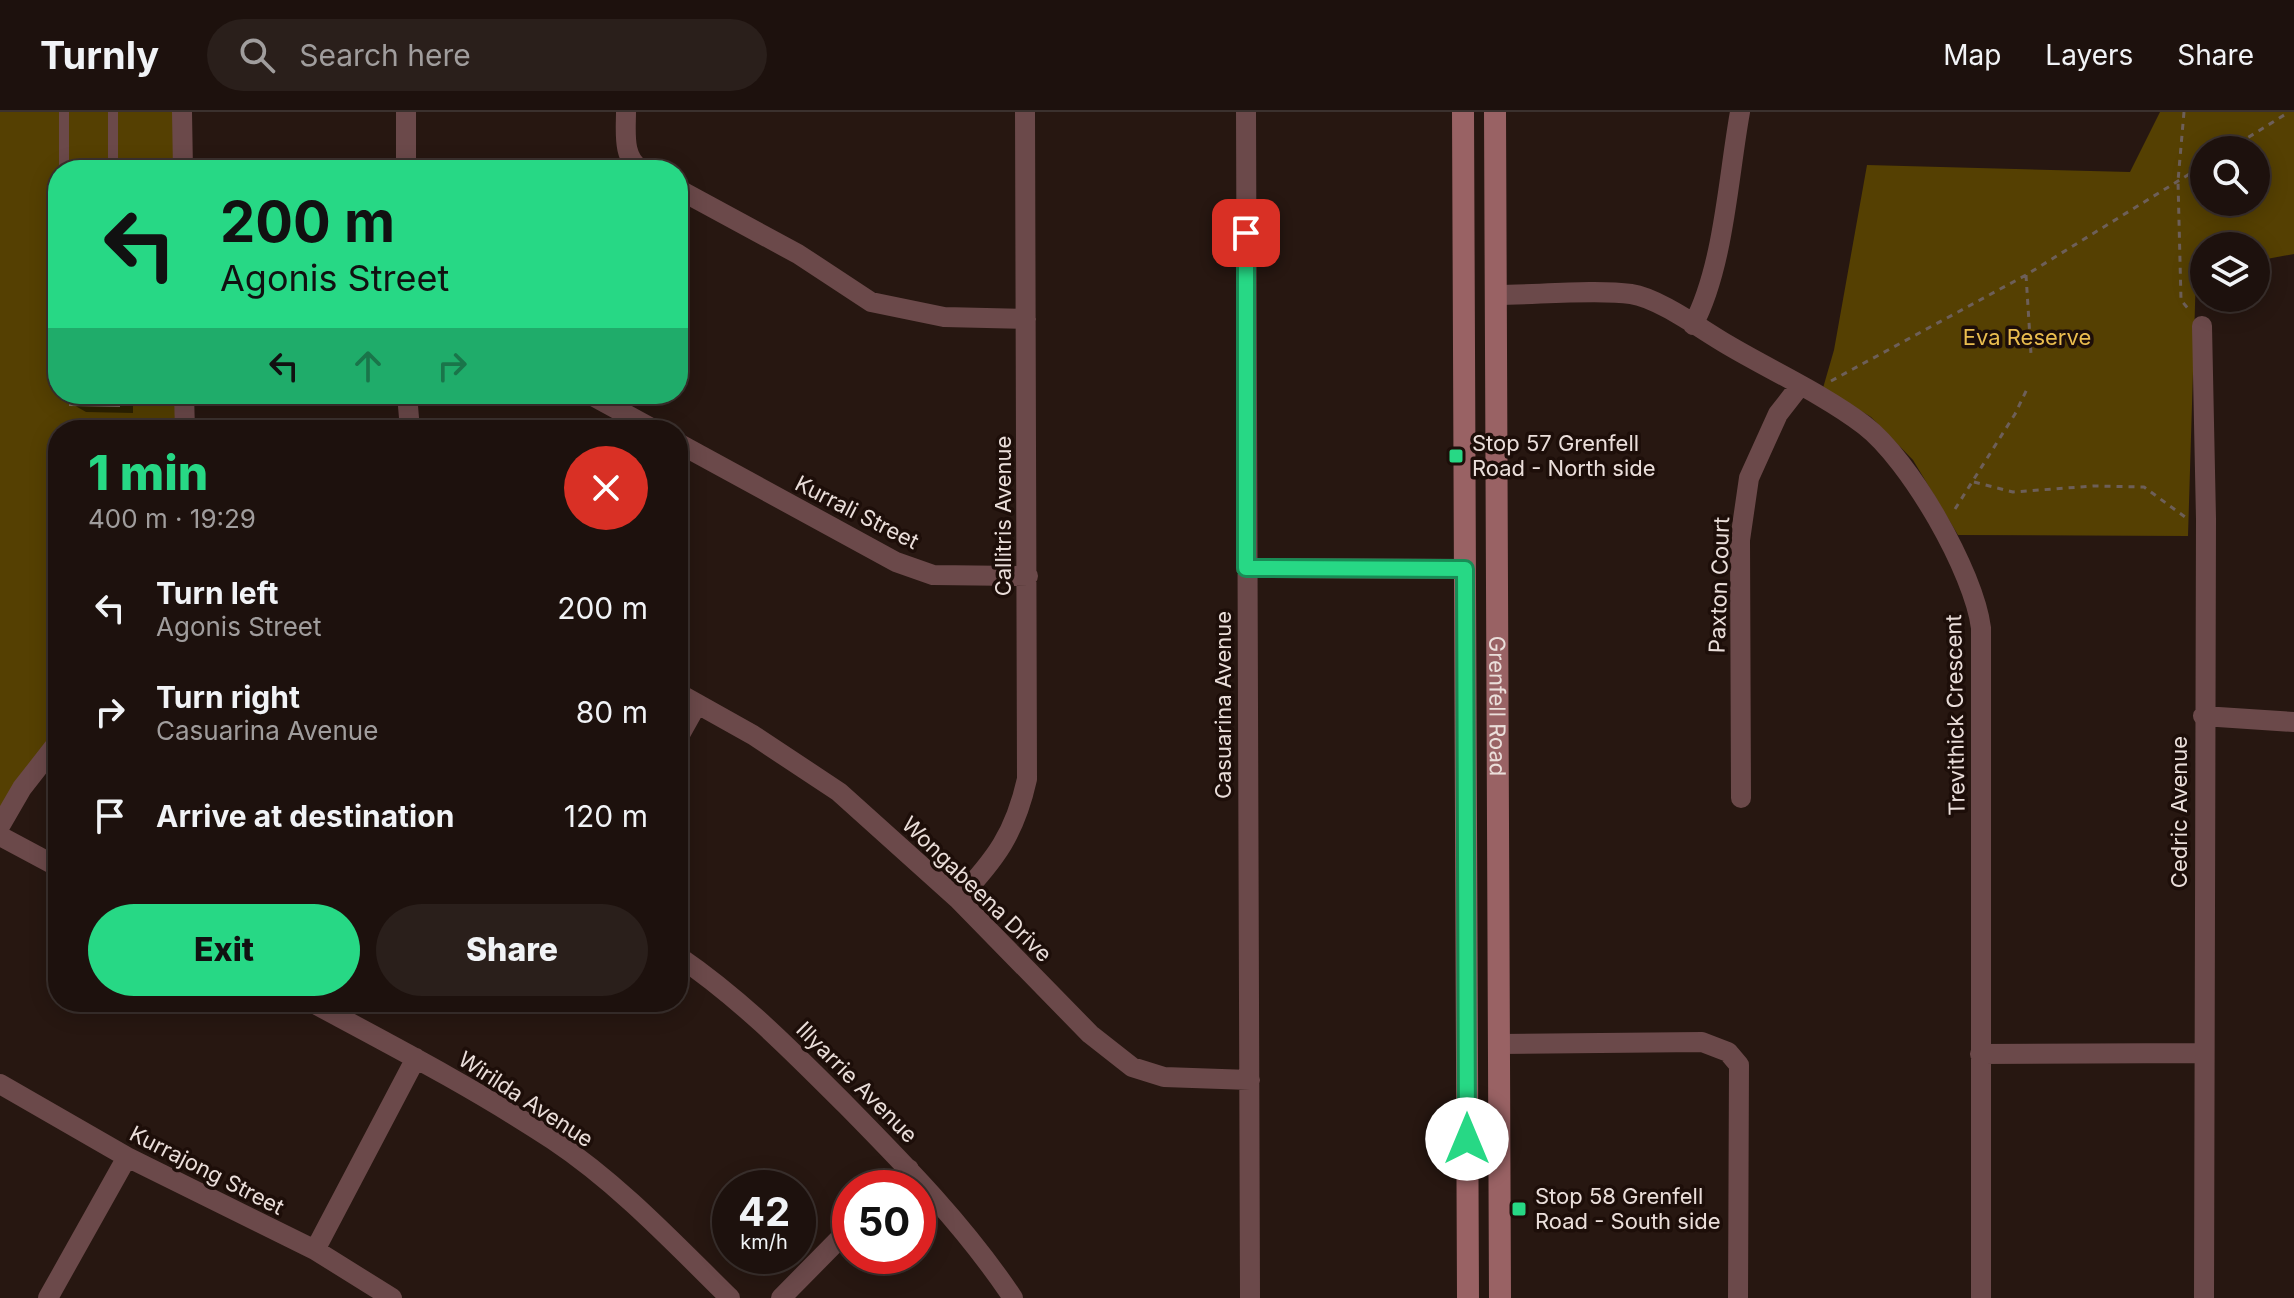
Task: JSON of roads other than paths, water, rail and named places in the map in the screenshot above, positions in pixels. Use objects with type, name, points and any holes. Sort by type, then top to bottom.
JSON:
[{"type":"main road","name":"Grenfell Road","points":[[1463,112],[1468,1298]]},
{"type":"main road","name":"Grenfell Road","points":[[1495,112],[1500,1298]]},
{"type":"main road","points":[[1464,295],[1497,295]]},
{"type":"main road","points":[[1465,569],[1499,569]]},
{"type":"main road","points":[[1467,1044],[1500,1044]]},
{"type":"street","points":[[182,112],[183,160]]},
{"type":"street","points":[[406,112],[406,160]]},
{"type":"street","points":[[626,112],[626,147],[631,160]]},
{"type":"street","name":"Callitris Avenue","points":[[958,899],[994,862],[1019,817],[1025,792],[1028,576],[1025,112]]},
{"type":"street","name":"Casuarina Avenue","points":[[1246,112],[1250,1298]]},
{"type":"street","points":[[1693,325],[1702,308],[1721,231],[1740,112]]},
{"type":"street","points":[[688,194],[798,254],[871,302],[944,317],[1026,319]]},
{"type":"street","name":"Trevithick Crescent","points":[[1497,295],[1631,294],[1693,325],[1865,425],[1881,441],[1941,528],[1974,591],[1981,628],[1981,1298]]},
{"type":"street","name":"Cedric Avenue","points":[[2202,326],[2206,519],[2203,716],[2204,1298]]},
{"type":"street","name":"Paxton Court","points":[[1741,798],[1740,540],[1749,478],[1778,414],[1804,389]]},
{"type":"street","points":[[607,404],[637,420]]},
{"type":"street","name":"Kurrali Street","points":[[688,448],[896,562],[933,575],[1028,576]]},
{"type":"street","points":[[1246,568],[1465,569]]},
{"type":"street","name":"Wongabeena Drive","points":[[688,699],[753,735],[839,792],[958,899],[1090,1034],[1132,1067],[1164,1077],[1250,1080]]},
{"type":"street","points":[[688,720],[697,704]]},
{"type":"street","points":[[2203,716],[2294,722]]},
{"type":"street","points":[[0,826],[22,788],[48,755]]},
{"type":"street","points":[[0,836],[48,862]]},
{"type":"street","name":"Illyarrie Avenue","points":[[688,963],[727,989],[777,1035],[909,1169],[934,1195],[1013,1298]]},
{"type":"street","name":"Wirilda Avenue","points":[[330,1012],[416,1058],[555,1141],[629,1199],[730,1298]]},
{"type":"street","points":[[1500,1044],[1702,1042],[1728,1052],[1739,1065],[1738,1298]]},
{"type":"street","points":[[1980,1054],[2203,1053]]},
{"type":"street","points":[[315,1250],[416,1058]]},
{"type":"street","name":"Kurrajong Street","points":[[0,1084],[127,1157],[315,1250],[392,1298]]},
{"type":"street","points":[[48,1298],[127,1157]]},
{"type":"street","points":[[781,1298],[832,1246]]},
{"type":"lane","points":[[64,112],[64,160]]},
{"type":"lane","points":[[113,112],[113,160]]},
{"type":"place","name":"Stop 57 Grenfell Road - North side","points":[[1456,456]]},
{"type":"place","name":"Stop 58 Grenfell Road - South side","points":[[1519,1209]]},
{"type":"park label","name":"Eva Reserve","points":[[2027,337]]}]
